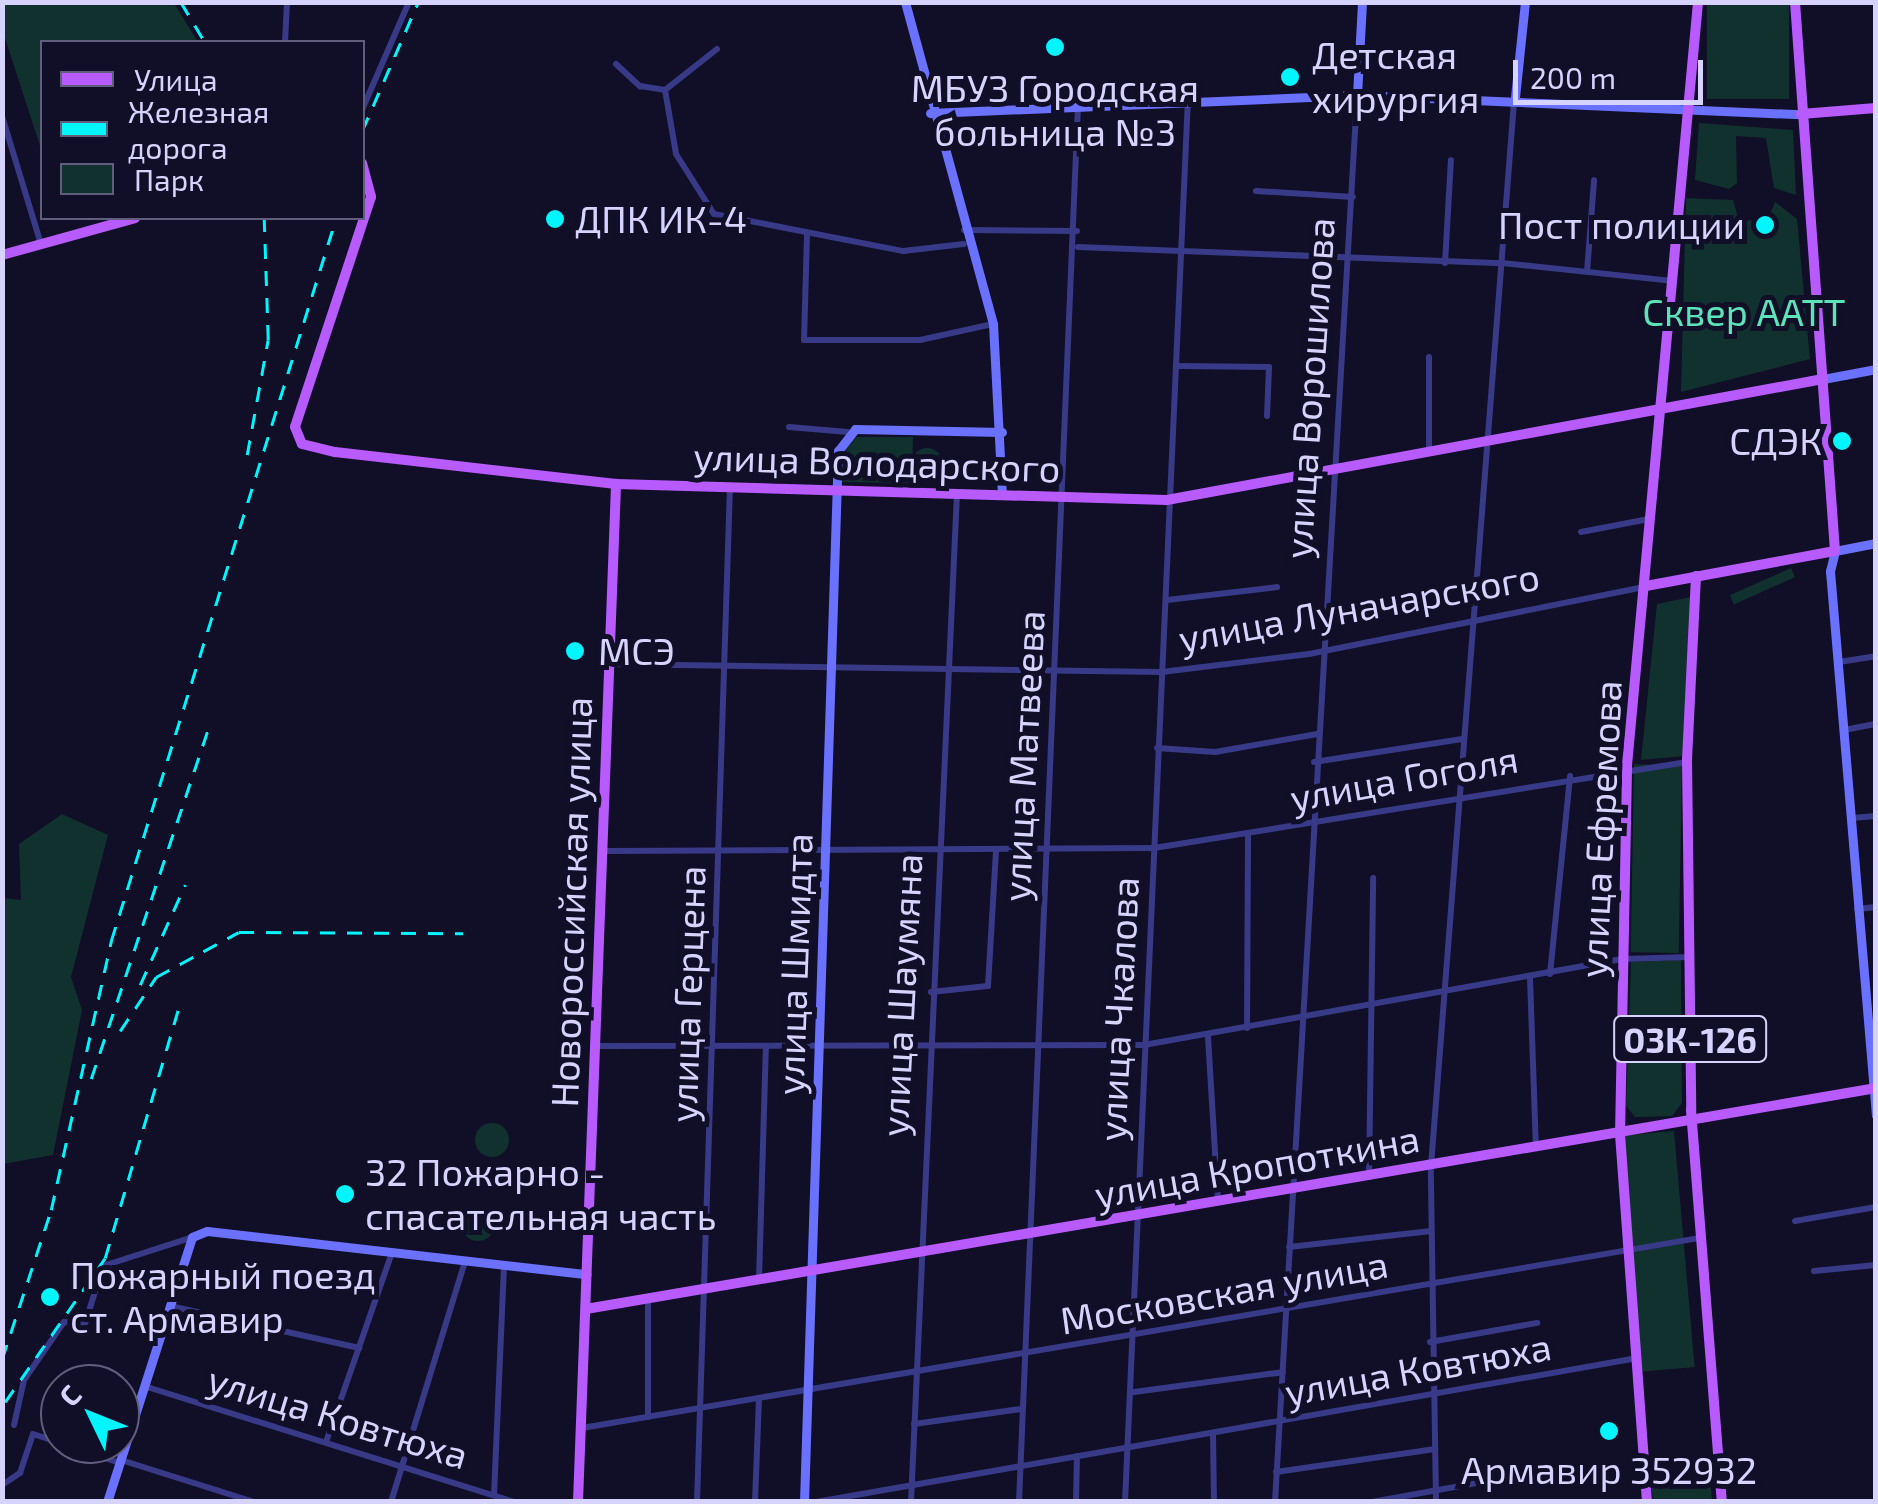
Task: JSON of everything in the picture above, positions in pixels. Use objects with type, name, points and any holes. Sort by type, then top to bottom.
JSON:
[{"type":"main road","name":"улица Ефремова","points":[[1647,1502],[1632,1359],[1620,1135],[1628,766],[1698,2]]},
{"type":"main road","points":[[1795,2],[1835,551]]},
{"type":"main road","points":[[1801,114],[1876,108]]},
{"type":"main road","name":"улица Володарского","points":[[365,175],[370,196],[365,211]]},
{"type":"main road","points":[[2,255],[127,220]]},
{"type":"main road","name":"улица Володарского","points":[[362,220],[295,427],[302,444],[321,450],[616,484],[837,487],[1168,500],[1823,379]]},
{"type":"main road","name":"Новороссийская улица","points":[[578,1502],[616,484]]},
{"type":"main road","name":"улица Луначарского","points":[[1646,586],[1835,551]]},
{"type":"main road","name":"03К-126","points":[[1696,576],[1687,762],[1691,1124],[1722,1502]]},
{"type":"main road","name":"улица Кропоткина","points":[[586,1308],[1691,1124],[1874,1088]]},
{"type":"street","points":[[285,40],[287,2]]},
{"type":"street","points":[[365,103],[409,2]]},
{"type":"street","points":[[905,2],[964,244],[993,324],[1002,432],[1002,493]]},
{"type":"street","name":"улица Ворошилова","points":[[1275,1502],[1304,1018],[1319,646],[1336,469],[1362,2]]},
{"type":"street","points":[[1436,1502],[1430,1342],[1431,1166],[1462,739],[1525,2]]},
{"type":"street","points":[[616,64],[640,86],[665,90],[716,49]]},
{"type":"street","points":[[665,90],[676,154],[714,214],[909,252],[964,244]]},
{"type":"street","points":[[930,113],[1357,95],[1515,98],[1689,112],[1801,114]]},
{"type":"street","name":"улица Чкалова","points":[[1125,1502],[1134,1392],[1135,1218],[1188,101]]},
{"type":"street","name":"улица Матвеева","points":[[1019,1502],[1056,676],[1060,497],[1078,247],[1078,106]]},
{"type":"street","points":[[2,116],[42,244]]},
{"type":"street","points":[[1446,262],[1451,160]]},
{"type":"street","points":[[1587,272],[1594,180]]},
{"type":"street","name":"улица Ворошилова","points":[[1256,191],[1353,197]]},
{"type":"street","points":[[964,230],[1078,231]]},
{"type":"street","points":[[807,234],[804,340],[906,341],[993,324]]},
{"type":"street","points":[[1078,247],[1348,261],[1502,264],[1672,282]]},
{"type":"street","points":[[1429,357],[1429,451]]},
{"type":"street","points":[[1178,366],[1269,367],[1266,416]]},
{"type":"street","name":"улица Володарского","points":[[1823,379],[1876,370]]},
{"type":"street","name":"улица Володарского","points":[[789,428],[1002,432]]},
{"type":"street","name":"улица Шмидта","points":[[804,1502],[836,669],[837,487],[848,432]]},
{"type":"street","name":"улица Герцена","points":[[697,1502],[730,488]]},
{"type":"street","name":"улица Шаумяна","points":[[912,1502],[927,1048],[958,491]]},
{"type":"street","points":[[1581,532],[1652,518]]},
{"type":"street","name":"улица Луначарского","points":[[1835,551],[1876,543]]},
{"type":"street","points":[[1835,551],[1856,910],[1876,1115]]},
{"type":"street","name":"улица Луначарского","points":[[608,664],[1056,676],[1162,672],[1646,586]]},
{"type":"street","points":[[1167,600],[1276,587]]},
{"type":"street","points":[[1839,662],[1876,656]]},
{"type":"street","points":[[1844,730],[1876,724]]},
{"type":"street","points":[[1158,748],[1215,752],[1317,734]]},
{"type":"street","points":[[1314,762],[1462,739]]},
{"type":"street","name":"улица Гоголя","points":[[604,851],[827,853],[938,847],[996,851],[1154,848],[1628,766],[1687,762]]},
{"type":"street","name":"улица Гоголя","points":[[1550,974],[1570,776]]},
{"type":"street","points":[[1852,818],[1876,816]]},
{"type":"street","name":"улица Гоголя","points":[[1247,1028],[1248,834]]},
{"type":"street","points":[[931,992],[988,986],[996,851]]},
{"type":"street","points":[[1369,1178],[1367,1009],[1373,878]]},
{"type":"street","points":[[1856,910],[1876,907]]},
{"type":"street","points":[[596,1046],[714,1044],[1037,1050],[1144,1045],[1444,996],[1623,960],[1690,957]]},
{"type":"street","points":[[1530,978],[1536,1148]]},
{"type":"street","points":[[1208,1037],[1218,1202]]},
{"type":"street","points":[[758,1280],[766,1046]]},
{"type":"street","points":[[1794,1221],[1876,1207]]},
{"type":"street","points":[[14,1426],[24,1380],[64,1322],[85,1324],[103,1266],[207,1231],[587,1274]]},
{"type":"street","points":[[1289,1247],[1431,1231]]},
{"type":"street","points":[[140,1399],[192,1237]]},
{"type":"street","name":"Московская улица","points":[[581,1428],[1024,1356],[1700,1238]]},
{"type":"street","points":[[326,1442],[392,1252]]},
{"type":"street","points":[[390,1502],[465,1261]]},
{"type":"street","points":[[1814,1270],[1876,1265]]},
{"type":"street","points":[[494,1495],[504,1266]]},
{"type":"street","points":[[648,1299],[648,1418]]},
{"type":"street","points":[[169,1306],[359,1348]]},
{"type":"street","points":[[1430,1342],[1537,1323]]},
{"type":"street","name":"улица Ковтюха","points":[[816,1502],[1632,1359]]},
{"type":"street","points":[[1134,1392],[1284,1372]]},
{"type":"street","name":"улица Ковтюха","points":[[144,1386],[515,1502]]},
{"type":"street","points":[[755,1502],[759,1400]]},
{"type":"street","points":[[914,1424],[1021,1409]]},
{"type":"street","points":[[1214,1432],[1214,1502]]},
{"type":"street","points":[[2,1485],[20,1473],[34,1434],[40,1436]]},
{"type":"street","points":[[1276,1472],[1435,1449]]},
{"type":"street","points":[[1076,1502],[1077,1456]]},
{"type":"street","points":[[107,1502],[120,1464]]},
{"type":"street","points":[[131,1464],[254,1502]]},
{"type":"street","points":[[1372,1502],[1575,1465]]},
{"type":"green space","points":[[2,3],[174,3],[197,40],[40,40],[40,146],[3,32]]},
{"type":"green space","points":[[1707,3],[1789,3],[1789,99],[1707,99]]},
{"type":"green space","name":"Сквер ААТТ","points":[[1699,123],[1793,130],[1796,195],[1774,188],[1766,138],[1736,136],[1737,183],[1729,189],[1695,180]]},
{"type":"green space","name":"Сквер ААТТ","points":[[1686,198],[1733,200],[1739,221],[1768,219],[1775,202],[1797,219],[1810,359],[1681,392]]},
{"type":"green space","points":[[856,437],[913,437],[912,483],[842,482],[842,455]]},
{"type":"green space","points":[[927,448],[938,453],[943,464],[938,475],[927,480],[916,475],[911,464],[916,453]]},
{"type":"green space","points":[[1791,568],[1795,577],[1734,604],[1730,595]]},
{"type":"green space","points":[[1691,597],[1684,756],[1641,760],[1657,604]]},
{"type":"green space","points":[[1634,764],[1682,765],[1679,953],[1631,952]]},
{"type":"green space","points":[[62,814],[108,835],[71,977],[82,1010],[53,1155],[3,1164],[3,898],[21,900],[19,844]]},
{"type":"green space","points":[[1681,960],[1682,1103],[1672,1116],[1635,1117],[1626,1106],[1631,962]]},
{"type":"green space","points":[[492,1123],[504,1128],[509,1140],[504,1152],[492,1157],[480,1152],[475,1140],[480,1128]]},
{"type":"green space","points":[[1674,1131],[1695,1367],[1639,1372],[1618,1136]]},
{"type":"green space","points":[[478,1207],[490,1212],[495,1224],[490,1236],[478,1241],[466,1236],[461,1224],[466,1212]]},
{"type":"green space","points":[[1710,1477],[1712,1501],[1653,1501],[1651,1483]]},
{"type":"railway","points":[[181,2],[204,40]]},
{"type":"railway","points":[[365,124],[418,2]]},
{"type":"railway","points":[[247,455],[268,340],[264,220]]},
{"type":"railway","points":[[2,1359],[51,1210],[111,941],[335,220]]},
{"type":"railway","points":[[91,1079],[210,724]]},
{"type":"railway","points":[[140,985],[185,885]]},
{"type":"railway","points":[[120,1031],[156,977],[239,932],[463,933]]},
{"type":"railway","points":[[5,1402],[105,1258],[179,1007]]},
{"type":"place","name":"МБУЗ Городская больница №3","points":[[1055,47]]},
{"type":"place","name":"Детская хирургия","points":[[1290,77]]},
{"type":"place","name":"ДПК ИК-4","points":[[555,219]]},
{"type":"place","name":"Пост полиции","points":[[1765,225]]},
{"type":"place","name":"СДЭК","points":[[1842,441]]},
{"type":"place","name":"МСЭ","points":[[575,651]]},
{"type":"place","name":"32 Пожарно - спасательная часть","points":[[345,1194]]},
{"type":"place","name":"Пожарный поезд ст. Армавир","points":[[50,1297]]},
{"type":"place","name":"Армавир 352932","points":[[1609,1431]]}]
